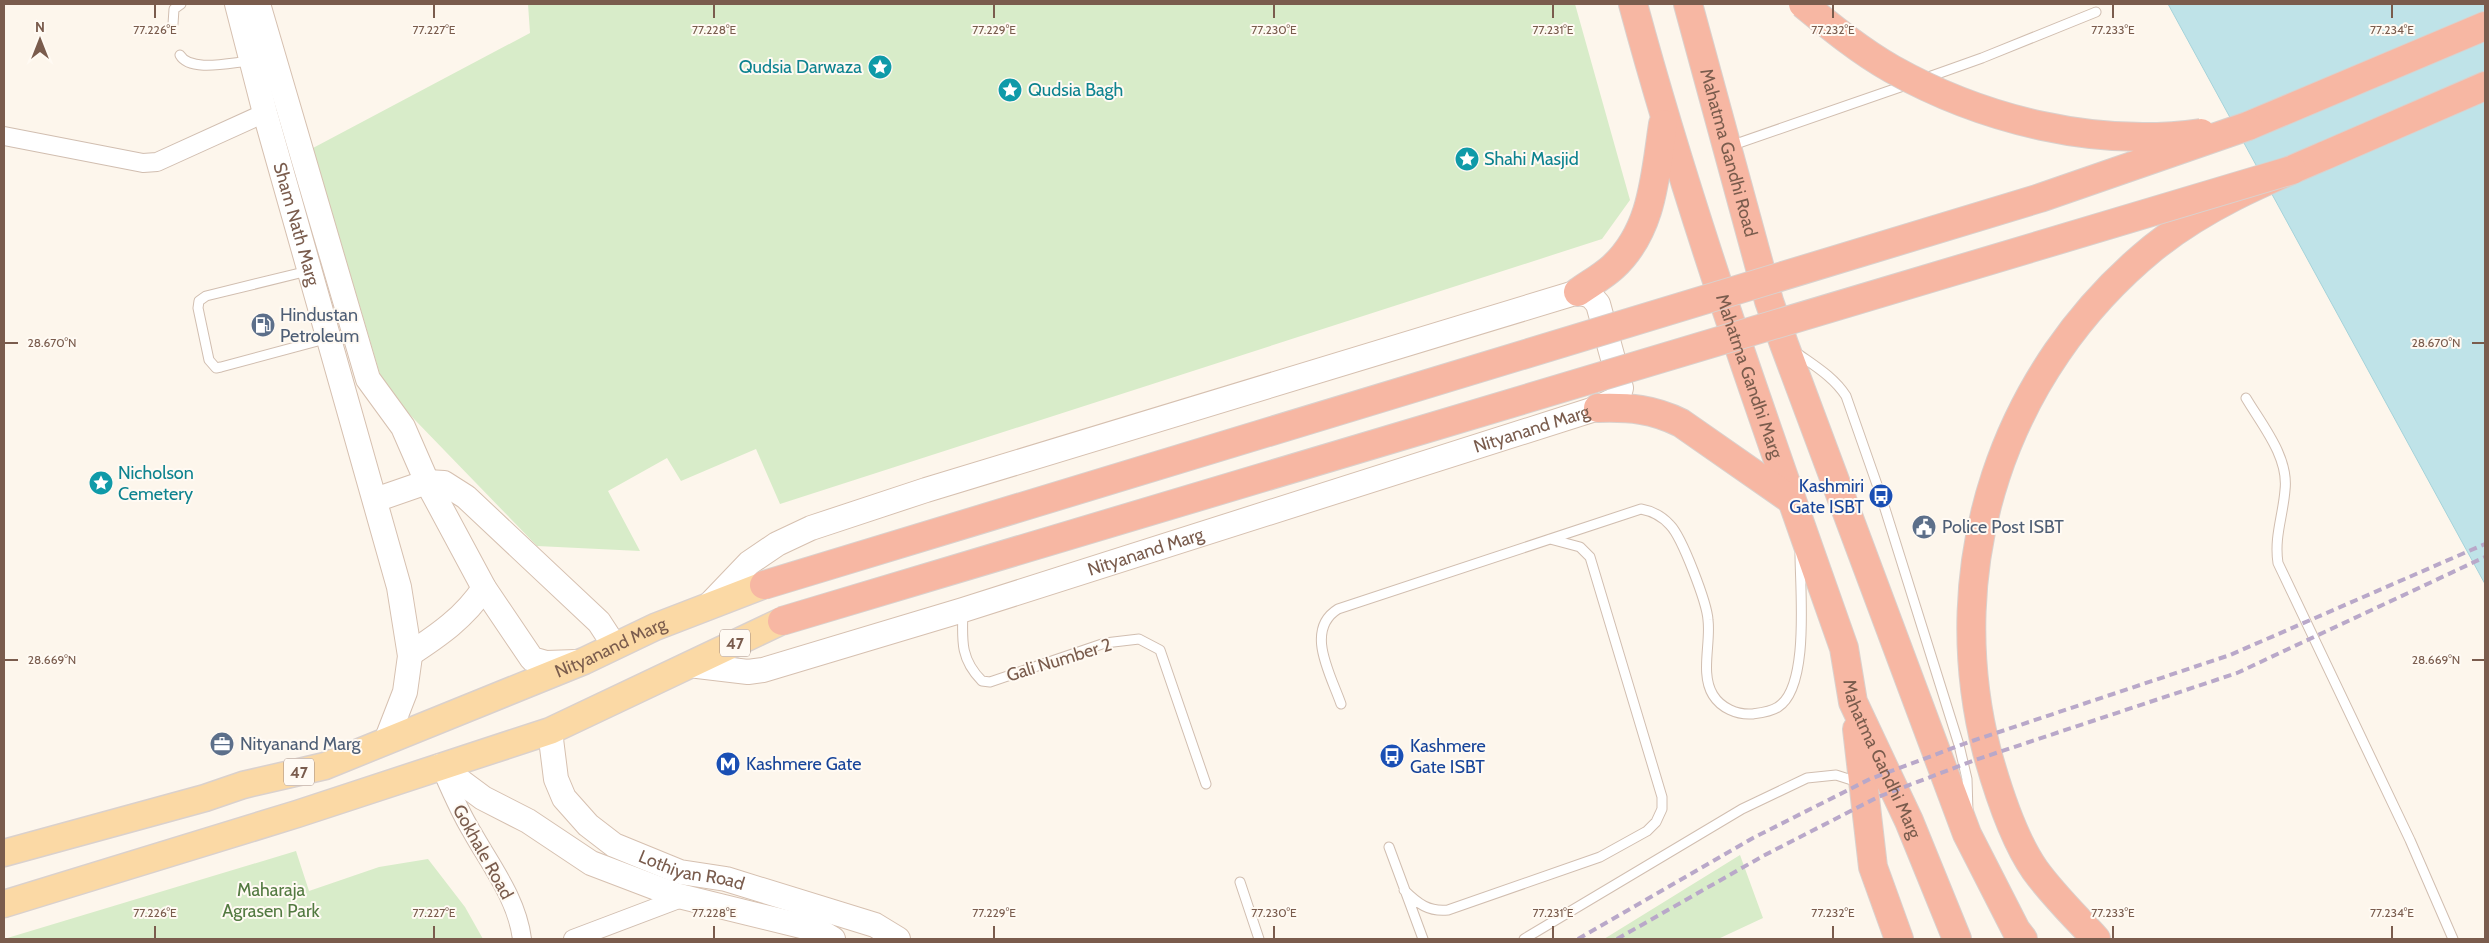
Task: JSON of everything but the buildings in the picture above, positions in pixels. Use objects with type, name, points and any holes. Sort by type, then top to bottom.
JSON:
[{"type":"highway","name":"Mahatma Gandhi Marg","points":[[1633,4],[1664,119],[1726,313],[1844,648],[1853,702],[1909,821],[1957,939]]},
{"type":"highway","name":"Mahatma Gandhi Road","points":[[1688,4],[1769,301],[1784,344]]},
{"type":"highway","points":[[1803,4],[1840,35],[1892,69],[1947,96],[2004,116],[2064,130],[2126,136],[2187,135],[2248,126]]},
{"type":"highway","points":[[764,585],[2021,204],[2248,126],[2485,26]]},
{"type":"highway","points":[[2096,939],[2034,869],[2011,822],[1990,764],[1979,721],[1972,668],[1971,616],[1975,563],[1985,511],[2000,460],[2022,412],[2048,365],[2079,322],[2121,277],[2154,248],[2197,216],[2243,190],[2485,86]]},
{"type":"highway","points":[[1578,292],[1611,269],[1636,240],[1651,201],[1664,119]]},
{"type":"highway","points":[[782,621],[2292,170]]},
{"type":"highway","points":[[1784,344],[1967,834],[2016,930],[2023,939]]},
{"type":"highway","points":[[1598,408],[1640,408],[1663,414],[1680,423],[1790,499]]},
{"type":"highway","points":[[1853,702],[1873,867],[1899,939]]},
{"type":"main road","name":"Sham Nath Marg","points":[[237,4],[265,113],[399,587],[410,654],[405,692],[386,741]]},
{"type":"main road","name":"Sham Nath Marg","points":[[258,4],[368,379],[403,427],[427,482],[484,588],[532,659],[546,663],[584,660]]},
{"type":"main road","name":"Nityanand Marg","points":[[689,665],[748,672],[763,670],[963,610],[1598,408],[1618,398],[1621,388],[1598,304],[1591,296],[1578,292],[926,490],[811,528],[777,544],[749,563],[706,608]]},
{"type":"main road","points":[[375,500],[427,482],[444,483],[466,497],[598,622],[614,645]]},
{"type":"main road","name":"Nityanand Marg","points":[[4,852],[205,798],[243,785],[325,766],[584,660],[614,645],[764,585]]},
{"type":"main road","points":[[410,654],[444,632],[471,607],[484,588]]},
{"type":"main road","name":"47","points":[[4,904],[297,814],[550,731],[782,621]]},
{"type":"main road","name":"Lothiyan Road","points":[[550,731],[556,778],[564,798],[588,826],[614,845],[680,872],[726,879],[875,925],[898,939]]},
{"type":"main road","name":"Lothiyan Road","points":[[440,766],[483,798],[528,821],[591,863],[626,878],[684,897],[818,930],[833,939]]},
{"type":"street","points":[[4,136],[143,163],[157,162],[265,113]]},
{"type":"street","name":"Gokhale Road","points":[[440,766],[455,801],[509,896],[518,918],[522,939]]},
{"type":"street","points":[[572,939],[684,897]]},
{"type":"lane","points":[[173,24],[174,9],[181,4]]},
{"type":"lane","points":[[1727,147],[1982,58],[2096,12]]},
{"type":"lane","points":[[180,55],[184,61],[195,66],[252,61]]},
{"type":"lane","points":[[310,270],[206,296],[199,301],[198,308],[209,360],[216,368],[222,368],[329,338]]},
{"type":"lane","points":[[1784,344],[1828,375],[1839,385],[1846,396],[1884,505],[1959,745],[1969,800],[1967,834]]},
{"type":"lane","points":[[2246,398],[2282,461],[2286,488],[2277,529],[2278,563],[2410,840],[2453,939]]},
{"type":"lane","points":[[1341,704],[1320,643],[1321,632],[1331,614],[1338,609],[1636,510],[1650,511],[1664,519],[1672,527],[1704,598],[1709,631],[1707,678],[1712,694],[1724,707],[1740,713],[1752,714],[1778,707],[1790,693],[1798,673],[1800,525]]},
{"type":"lane","points":[[1404,890],[1414,901],[1430,910],[1448,910],[1600,857],[1647,831],[1656,822],[1662,809],[1662,797],[1590,557],[1580,547],[1547,539]]},
{"type":"lane","name":"Gali Number 2","points":[[963,610],[963,652],[966,661],[982,682],[990,682],[1105,643],[1139,639],[1160,650],[1206,784]]},
{"type":"lane","points":[[1524,939],[1742,809],[1807,778],[1818,775],[1846,776],[1864,786]]},
{"type":"lane","points":[[1389,847],[1423,939]]},
{"type":"lane","points":[[1240,882],[1259,939]]},
{"type":"green space","points":[[528,4],[1575,4],[1630,200],[1602,239],[780,504],[756,449],[681,481],[667,458],[608,491],[640,551],[537,546],[384,388],[313,148],[530,33]]},
{"type":"green space","name":"Maharaja Agrasen Park","points":[[296,851],[309,891],[379,867],[428,859],[465,907],[483,939],[4,939]]},
{"type":"green space","points":[[1740,855],[1763,918],[1718,939],[1604,939]]},
{"type":"water","points":[[2168,4],[2485,4],[2485,584]]},
{"type":"railway","points":[[1578,939],[1753,838],[1870,779],[1969,742],[2230,655],[2485,544]]},
{"type":"railway","points":[[1617,939],[1763,856],[1878,797],[1975,760],[2237,673],[2485,557]]},
{"type":"place","name":"Qudsia Darwaza","points":[[880,67]]},
{"type":"place","name":"Qudsia Bagh","points":[[1010,90]]},
{"type":"place","name":"Shahi Masjid","points":[[1467,159]]},
{"type":"place","name":"Hindustan Petroleum","points":[[263,325]]},
{"type":"place","name":"Nicholson Cemetery","points":[[101,483]]},
{"type":"place","name":"Kashmiri Gate ISBT","points":[[1881,496]]},
{"type":"place","name":"Police Post ISBT","points":[[1924,527]]},
{"type":"place","name":"Nityanand Marg","points":[[222,744]]},
{"type":"place","name":"Kashmere Gate ISBT","points":[[1392,756]]},
{"type":"place","name":"Kashmere Gate","points":[[728,764]]}]
